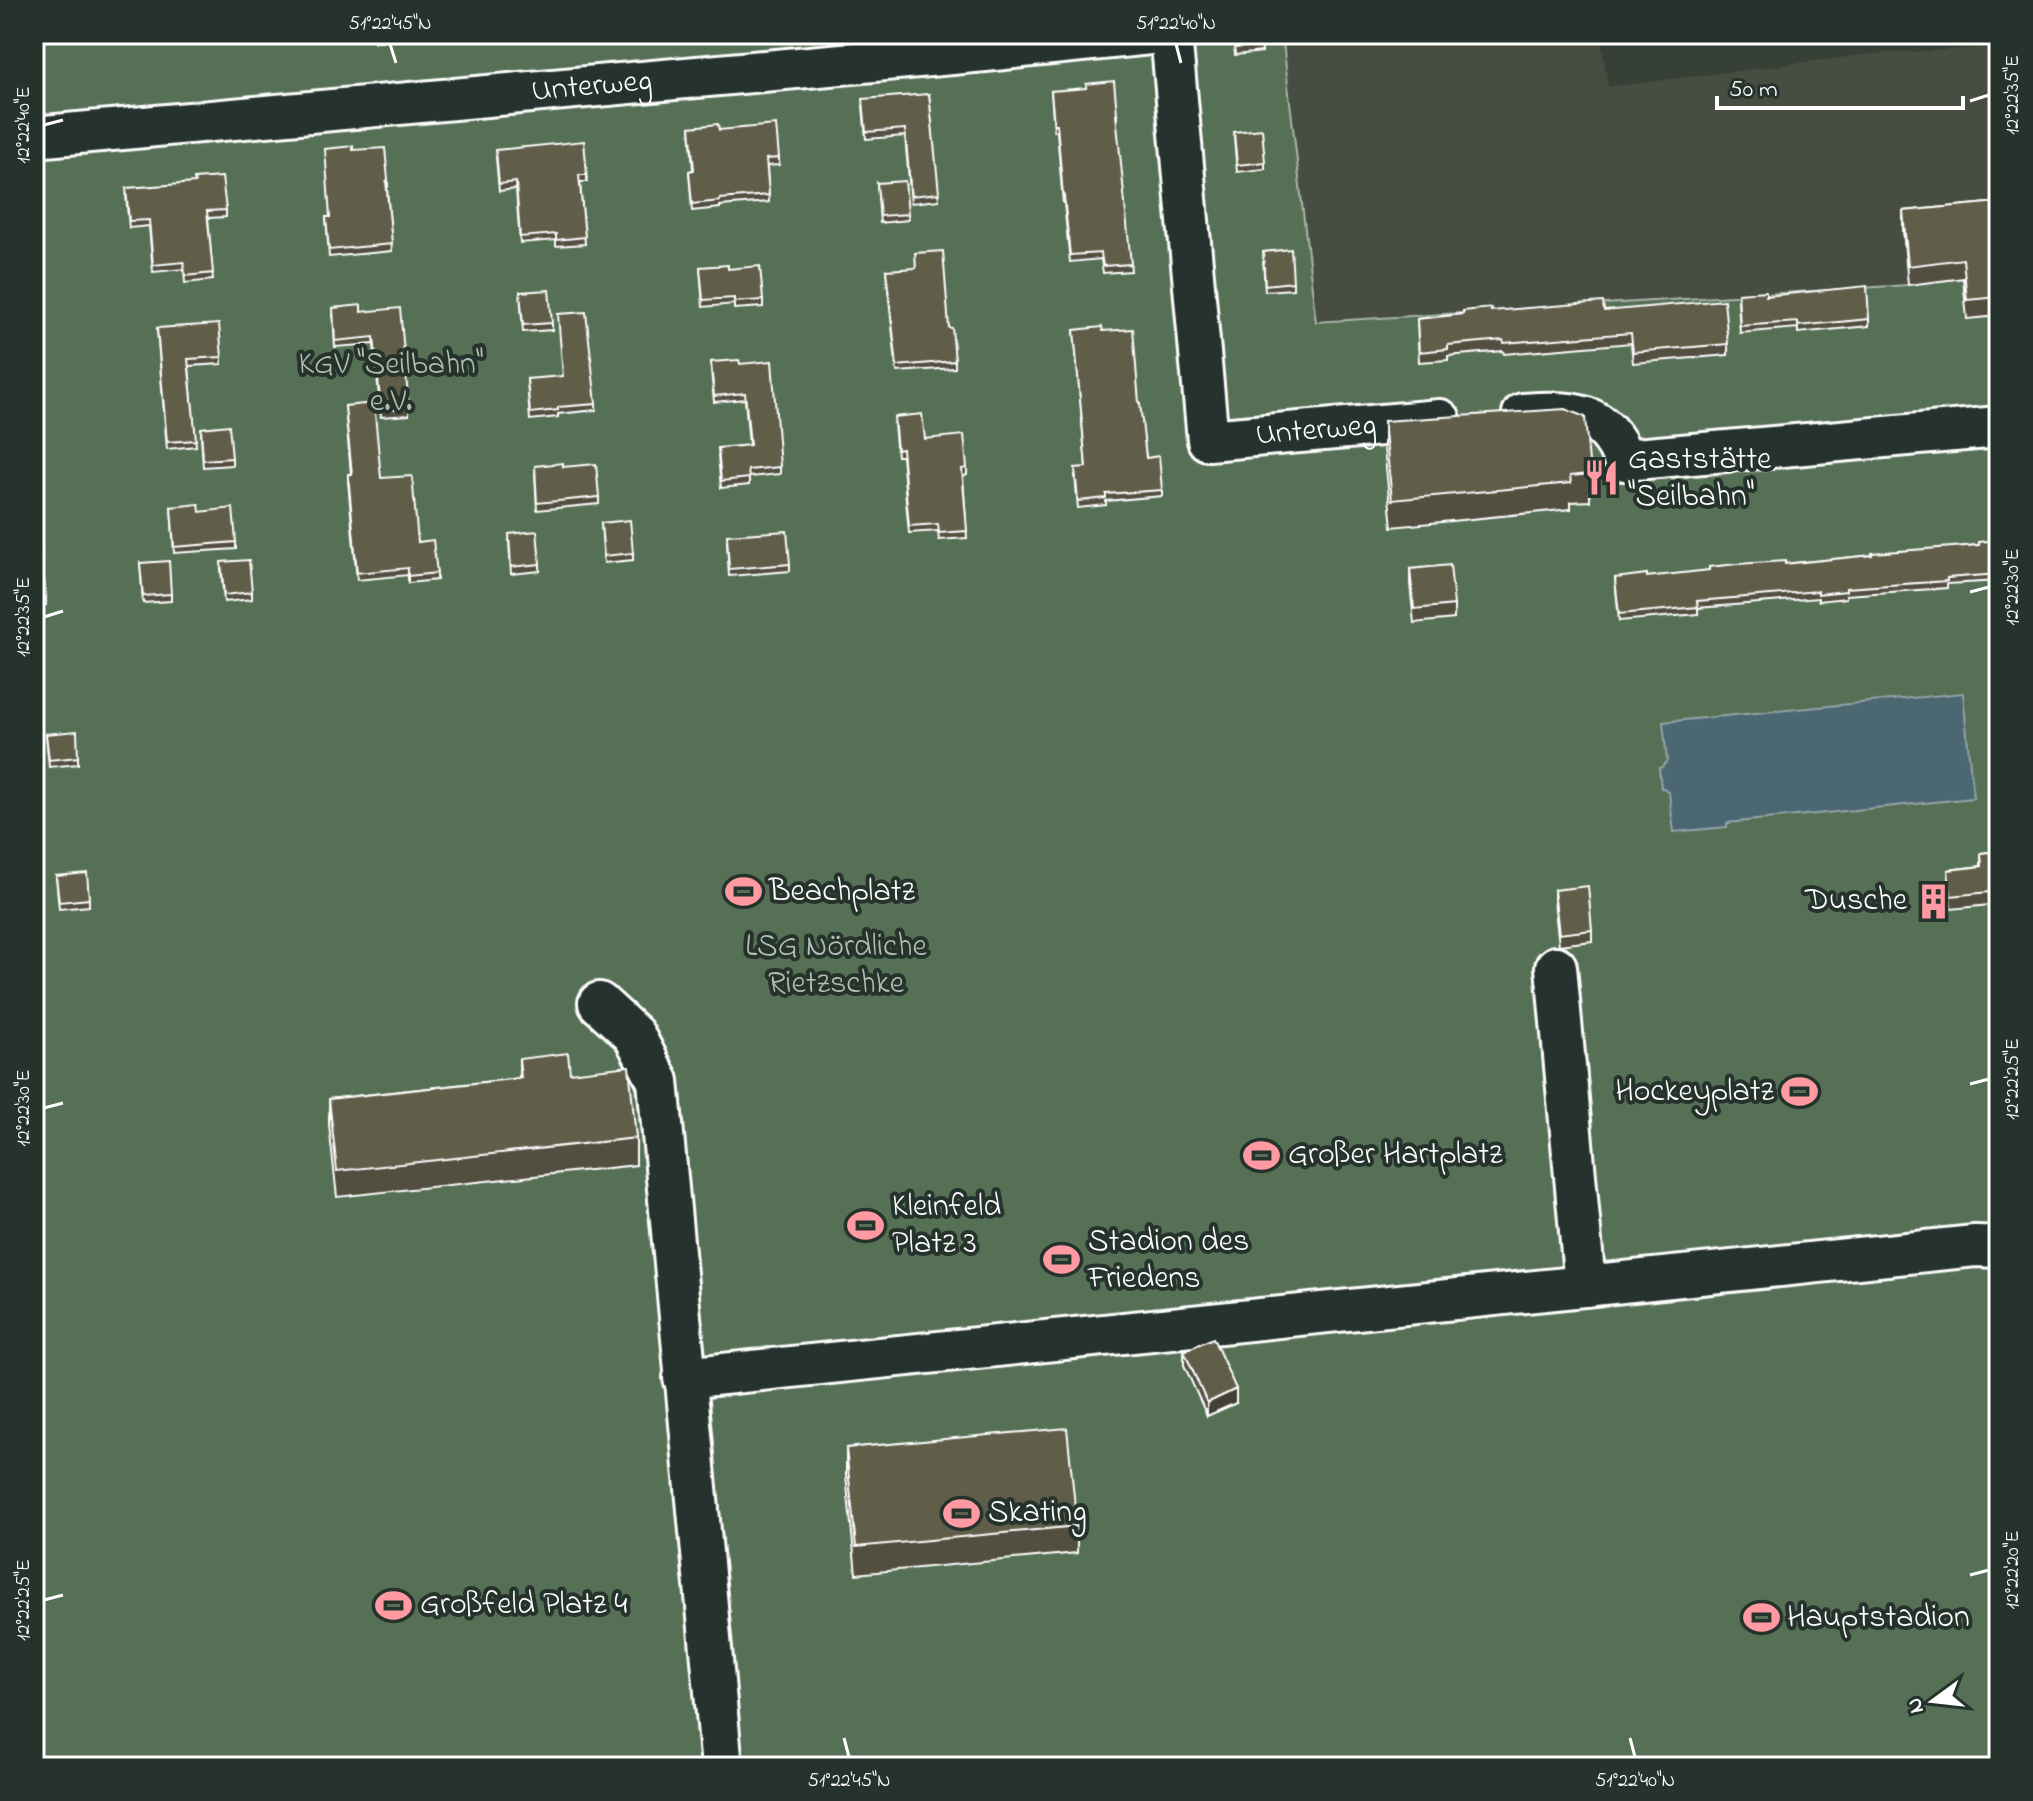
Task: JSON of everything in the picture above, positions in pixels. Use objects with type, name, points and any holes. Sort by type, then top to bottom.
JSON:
[{"type":"lane","name":"Unterweg","points":[[34,137],[1150,34]]},
{"type":"lane","name":"Unterweg","points":[[1171,34],[1208,440],[1481,417],[1574,413],[1606,431],[1624,460],[1999,427]]},
{"type":"lane","points":[[1556,967],[1585,1286]]},
{"type":"lane","points":[[599,1003],[634,1035],[658,1081],[722,1767]]},
{"type":"lane","points":[[684,1378],[1975,1246],[1999,1247]]},
{"type":"shaded area","points":[[1282,34],[1600,34],[1608,87],[1871,54],[1999,47],[1999,274],[1908,285],[1316,322]]},
{"type":"green space","name":"LSG Nördliche Rietzschke","points":[[34,34],[1282,34],[1316,322],[1908,285],[1999,274],[1999,1767],[34,1767]]},
{"type":"water","points":[[1963,693],[1973,798],[1727,823],[1727,827],[1674,832],[1669,793],[1661,788],[1659,768],[1667,761],[1663,722]]},
{"type":"building","points":[[1233,34],[1261,34],[1262,45],[1235,48]]},
{"type":"building","points":[[1114,81],[1131,264],[1103,266],[1101,253],[1070,255],[1051,91],[1086,88],[1086,84]]},
{"type":"building","points":[[929,94],[939,193],[911,196],[905,129],[866,132],[863,99]]},
{"type":"building","points":[[718,124],[719,130],[776,125],[779,158],[766,159],[769,195],[692,204],[689,171],[694,170],[690,127]]},
{"type":"building","points":[[1262,129],[1265,162],[1237,165],[1234,132]]},
{"type":"building","points":[[584,141],[587,175],[579,175],[585,237],[556,240],[556,234],[520,237],[516,182],[499,184],[496,150]]},
{"type":"building","points":[[353,146],[353,150],[385,148],[392,244],[329,250],[325,149]]},
{"type":"building","points":[[222,177],[226,210],[207,211],[213,273],[185,276],[184,262],[153,265],[149,220],[129,221],[126,188],[195,183],[194,179]]},
{"type":"building","points":[[905,181],[908,214],[880,216],[877,183]]},
{"type":"building","points":[[1999,202],[1999,297],[1967,300],[1963,259],[1908,266],[1903,211]]},
{"type":"building","points":[[1291,249],[1293,282],[1265,285],[1263,252]]},
{"type":"building","points":[[943,251],[955,361],[897,366],[886,270],[916,268],[915,253]]},
{"type":"building","points":[[728,265],[728,269],[760,266],[763,300],[703,300],[700,267]]},
{"type":"building","points":[[1867,286],[1869,319],[1798,326],[1798,322],[1740,326],[1738,293],[1766,291],[1766,296]]},
{"type":"building","points":[[549,290],[552,323],[523,325],[520,292]]},
{"type":"building","points":[[1724,300],[1728,344],[1633,352],[1631,333],[1504,343],[1503,340],[1448,345],[1448,349],[1419,352],[1417,319],[1463,314],[1463,311],[1603,302],[1604,311]]},
{"type":"building","points":[[361,305],[361,312],[400,308],[409,408],[381,410],[374,337],[335,341],[333,308]]},
{"type":"building","points":[[586,312],[596,404],[530,413],[527,379],[563,376],[558,314]]},
{"type":"building","points":[[219,324],[222,357],[188,359],[196,440],[167,442],[157,328]]},
{"type":"building","points":[[1102,327],[1103,331],[1133,329],[1146,458],[1159,456],[1162,490],[1106,494],[1106,498],[1078,501],[1075,468],[1086,467],[1074,330]]},
{"type":"building","points":[[739,360],[740,364],[772,361],[780,467],[748,470],[749,478],[721,481],[718,448],[750,445],[745,393],[714,396],[711,362]]},
{"type":"building","points":[[374,403],[381,478],[412,476],[418,542],[433,540],[437,573],[408,576],[408,568],[357,573],[345,406]]},
{"type":"building","points":[[1565,409],[1585,417],[1590,474],[1570,476],[1571,483],[1392,500],[1384,421]]},
{"type":"building","points":[[922,414],[925,439],[964,435],[967,468],[962,469],[967,531],[939,533],[938,524],[909,526],[902,449],[897,450],[894,417]]},
{"type":"building","points":[[229,425],[232,458],[203,460],[201,428]]},
{"type":"building","points":[[563,463],[563,467],[596,464],[599,497],[537,503],[535,466]]},
{"type":"building","points":[[199,504],[200,512],[233,508],[236,542],[174,547],[171,507]]},
{"type":"building","points":[[34,509],[37,509],[46,598],[34,599]]},
{"type":"building","points":[[630,520],[633,553],[604,556],[601,523]]},
{"type":"building","points":[[537,531],[540,564],[511,567],[509,534]]},
{"type":"building","points":[[787,531],[790,564],[729,569],[727,535]]},
{"type":"building","points":[[1999,540],[1999,574],[1846,588],[1846,591],[1818,594],[1818,591],[1697,601],[1698,607],[1619,614],[1615,578],[1709,570],[1709,567],[1737,564],[1785,561],[1785,564],[1872,553],[1979,545],[1979,542]]},
{"type":"building","points":[[249,560],[252,592],[224,595],[221,562]]},
{"type":"building","points":[[169,561],[171,594],[143,596],[140,563]]},
{"type":"building","points":[[1450,565],[1454,605],[1414,609],[1410,569]]},
{"type":"building","points":[[77,731],[78,757],[49,760],[46,734]]},
{"type":"building","points":[[1999,851],[1999,891],[1951,896],[1948,870],[1982,866],[1981,853]]},
{"type":"building","points":[[87,873],[89,899],[59,902],[56,876]]},
{"type":"building","points":[[1588,886],[1592,930],[1559,934],[1554,890]]},
{"type":"building","points":[[568,1053],[570,1073],[629,1066],[636,1138],[337,1171],[329,1099],[521,1078],[519,1059]]},
{"type":"building","points":[[1213,1338],[1236,1389],[1207,1403],[1184,1351]]},
{"type":"building","points":[[1067,1428],[1077,1526],[856,1547],[846,1448]]},
{"type":"place","name":"Gaststätte \"Seilbahn\"","points":[[1602,478]]},
{"type":"place","name":"Beachplatz","points":[[743,892]]},
{"type":"place","name":"Dusche","points":[[1933,901]]},
{"type":"place","name":"Hockeyplatz","points":[[1800,1092]]},
{"type":"place","name":"Großer Hartplatz","points":[[1262,1155]]},
{"type":"place","name":"Kleinfeld Platz 3","points":[[866,1225]]},
{"type":"place","name":"Stadion des Friedens","points":[[1062,1260]]},
{"type":"place","name":"Skating","points":[[962,1513]]},
{"type":"place","name":"Großfeld Platz 4","points":[[394,1605]]},
{"type":"place","name":"Hauptstadion","points":[[1761,1618]]},
{"type":"park label","name":"KGV \"Seilbahn\" e.V.","points":[[391,384]]}]
